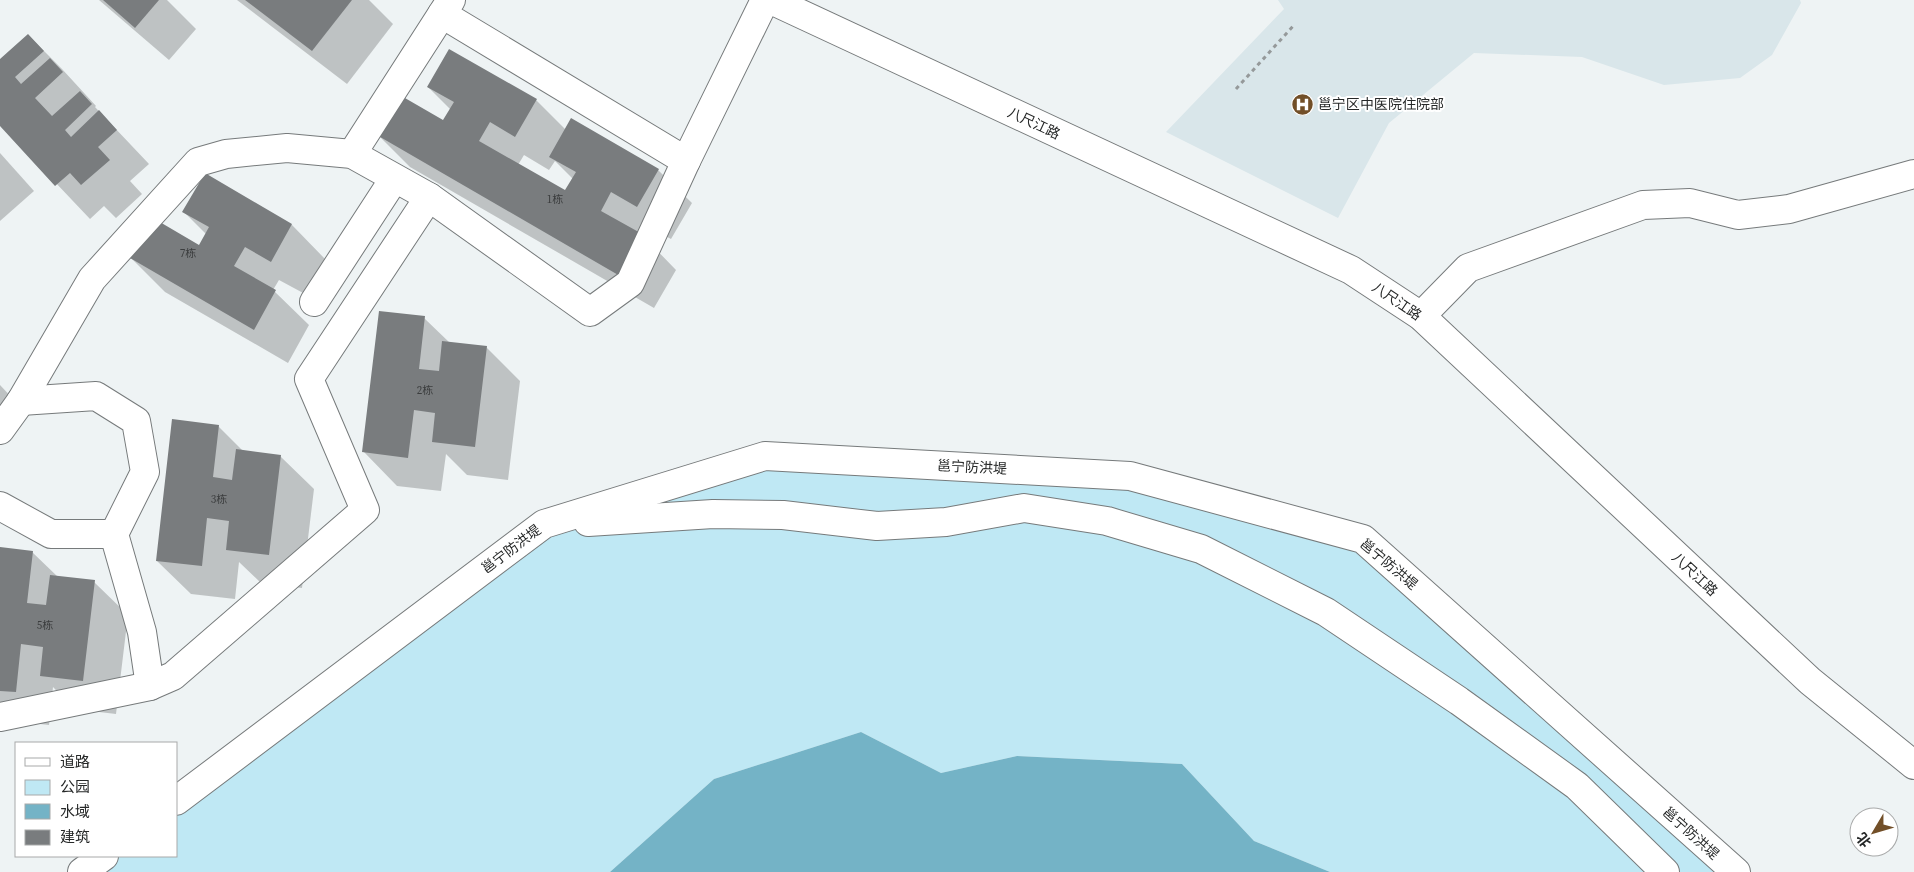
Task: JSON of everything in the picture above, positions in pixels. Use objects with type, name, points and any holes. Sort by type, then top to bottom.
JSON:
[{"type":"street","points":[[0,430],[21,401],[92,279],[198,162],[226,154],[287,148],[352,154],[429,197],[590,312],[630,282],[686,161],[765,0]]},
{"type":"street","name":"八尺江路","points":[[771,0],[1351,270],[1421,316],[1810,681],[1914,765]]},
{"type":"street","points":[[352,154],[446,7],[686,161]]},
{"type":"street","points":[[1421,316],[1468,268],[1642,205],[1690,203],[1738,215],[1789,209],[1914,174]]},
{"type":"street","points":[[314,302],[394,179]]},
{"type":"street","points":[[0,717],[150,686],[174,676],[365,510],[309,379],[429,197]]},
{"type":"street","points":[[21,401],[96,396],[136,421],[145,472],[114,534],[142,632],[150,686]]},
{"type":"street","name":"邕宁防洪堤","points":[[178,799],[544,524],[765,456],[1130,476],[1363,539],[1736,872]]},
{"type":"street","points":[[0,506],[51,534],[114,534]]},
{"type":"street","points":[[544,524],[713,514],[783,515],[877,526],[946,522],[1024,508],[1107,522],[1201,549],[1326,612],[1459,701],[1577,786],[1665,872]]},
{"type":"street","points":[[82,872],[103,857]]},
{"type":"path","points":[[1236,89],[1295,24]]},
{"type":"shaded area","name":"邕宁区中医院住院部","points":[[1278,0],[1800,0],[1801,3],[1772,55],[1740,78],[1664,85],[1582,57],[1474,53],[1389,123],[1338,218],[1166,132],[1284,9]]},
{"type":"green space","points":[[765,456],[1130,476],[1363,539],[1736,872],[1330,872],[1254,841],[1182,764],[1017,756],[941,773],[861,732],[714,779],[610,872],[82,872],[103,857],[178,857],[178,799],[544,524]]},
{"type":"water","points":[[861,732],[941,773],[1017,756],[1182,764],[1254,841],[1330,872],[610,872],[714,779]]},
{"type":"building","points":[[103,0],[159,0],[135,28]]},
{"type":"building","points":[[245,0],[352,0],[312,51]]},
{"type":"building","points":[[28,34],[44,51],[15,77],[21,84],[50,58],[63,72],[35,98],[52,116],[80,91],[92,104],[65,130],[71,137],[99,110],[117,130],[98,147],[110,160],[81,185],[70,173],[55,186],[0,126],[0,59]]},
{"type":"building","points":[[449,49],[537,99],[515,137],[490,122],[479,141],[565,190],[576,172],[549,157],[571,118],[659,169],[637,207],[611,192],[601,211],[644,235],[620,276],[375,134],[398,94],[443,120],[454,102],[427,87]]},
{"type":"building","points":[[205,173],[292,224],[271,262],[245,247],[234,266],[276,290],[254,330],[130,258],[153,218],[199,245],[209,227],[182,212]]},
{"type":"building","points":[[379,311],[425,316],[419,369],[439,371],[442,341],[487,346],[475,447],[432,442],[435,413],[414,410],[408,458],[362,452]]},
{"type":"building","points":[[172,419],[219,425],[213,477],[232,480],[236,449],[281,455],[269,555],[226,550],[229,521],[207,518],[202,566],[156,561]]},
{"type":"building","points":[[0,547],[33,551],[27,603],[46,605],[50,575],[95,580],[83,681],[40,676],[43,647],[21,644],[16,692],[0,691]]},
{"type":"place","name":"邕宁区中医院住院部","points":[[1302,104]]}]
